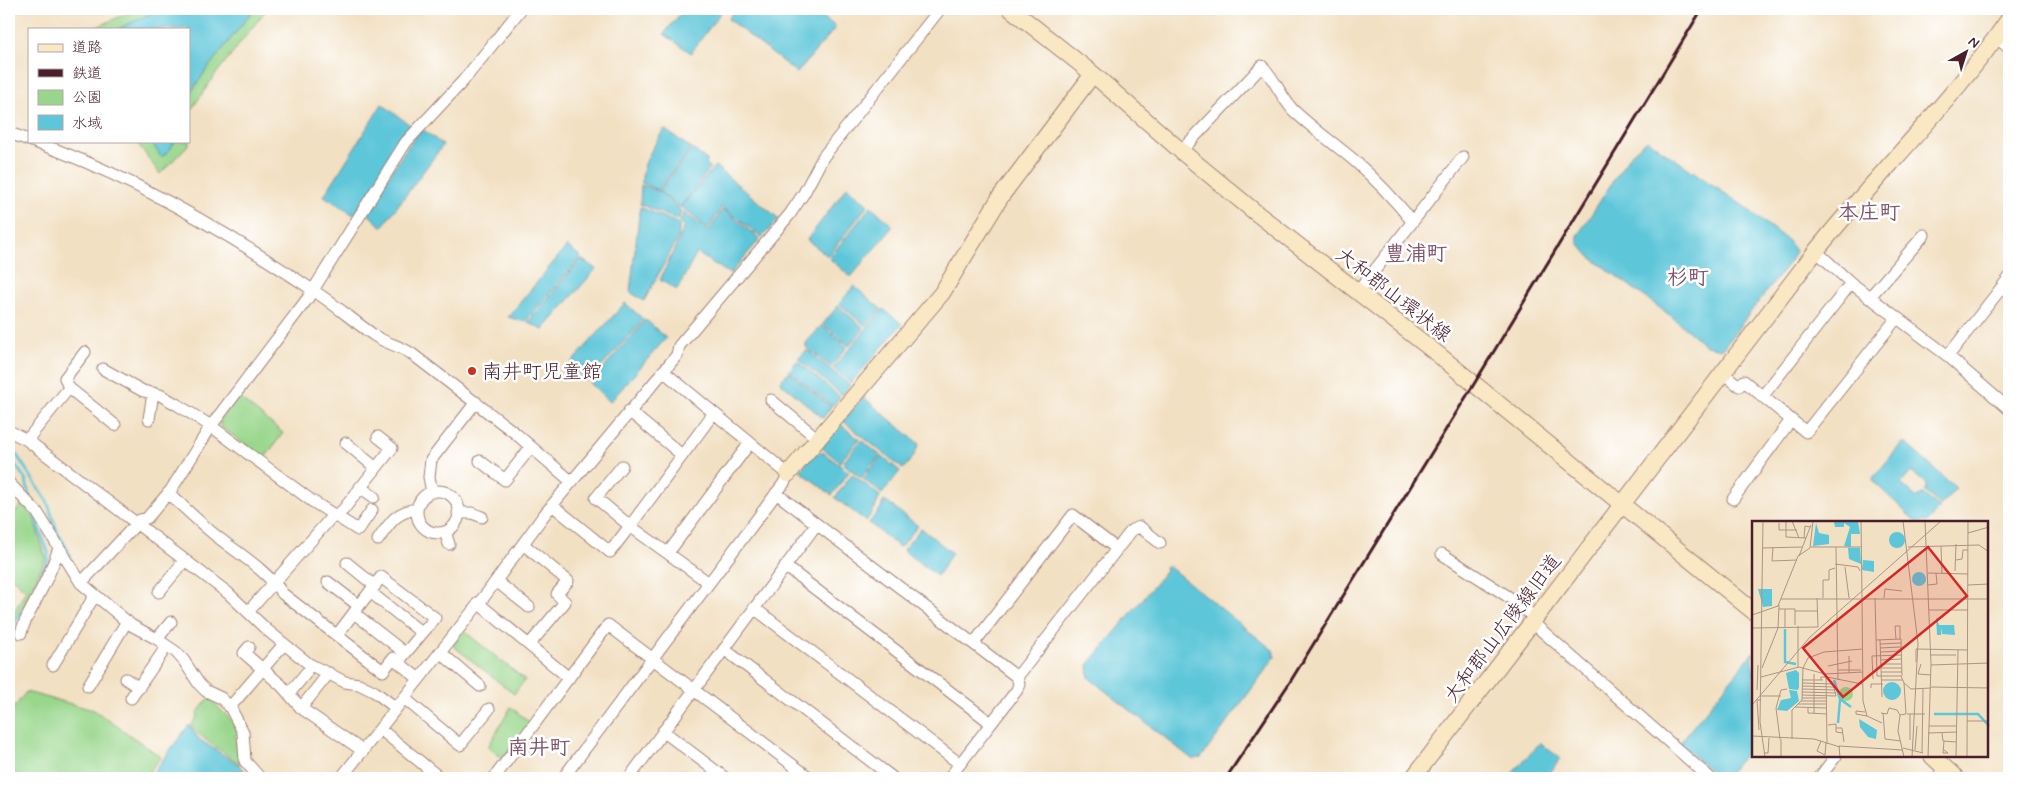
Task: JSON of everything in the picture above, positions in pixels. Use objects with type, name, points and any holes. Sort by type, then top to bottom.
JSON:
[{"type":"street","points":[[81,584],[140,520],[147,518],[168,493],[212,426],[312,290],[406,142],[463,81],[521,9]]},
{"type":"street","points":[[356,778],[344,774],[496,581],[552,505],[676,355],[679,346],[696,325],[797,205],[823,156],[940,9]]},
{"type":"street","name":"大和郡山環状線","points":[[1011,9],[1093,74],[1181,151],[1357,293],[1435,352],[1752,610]]},
{"type":"street","name":"大和郡山広陵線旧道","points":[[1413,778],[1860,196],[2003,43],[2009,19]]},
{"type":"street","points":[[1181,151],[1262,66],[1270,74],[1291,108],[1319,134],[1355,161],[1386,190],[1412,221]]},
{"type":"street","points":[[563,778],[776,493],[788,474],[942,293],[1001,196],[1093,74]]},
{"type":"street","points":[[9,133],[28,140]]},
{"type":"street","points":[[34,142],[98,168],[174,205],[263,258],[312,290],[377,337],[404,349],[476,402],[572,482]]},
{"type":"street","points":[[1357,293],[1463,157]]},
{"type":"street","points":[[1869,298],[1924,235]]},
{"type":"street","points":[[1816,251],[1869,298],[1948,356],[2009,408]]},
{"type":"street","points":[[1948,356],[2009,278]]},
{"type":"street","points":[[1762,397],[1851,283]]},
{"type":"street","points":[[1723,373],[1739,386],[1744,382],[1806,432],[1896,319]]},
{"type":"street","points":[[85,352],[65,378],[69,388],[115,425]]},
{"type":"street","points":[[102,368],[143,391],[160,394],[212,426],[293,488],[358,530],[372,510]]},
{"type":"street","points":[[663,371],[788,474]]},
{"type":"street","points":[[27,440],[69,388]]},
{"type":"street","points":[[149,419],[153,393]]},
{"type":"street","points":[[771,400],[818,440]]},
{"type":"street","points":[[432,492],[429,472],[430,460],[476,402]]},
{"type":"street","points":[[629,411],[682,455]]},
{"type":"street","points":[[552,505],[610,552],[713,414]]},
{"type":"street","points":[[1733,499],[1791,420]]},
{"type":"street","points":[[9,432],[27,440],[228,593],[309,664],[345,682],[359,684],[400,703],[460,745],[489,709]]},
{"type":"street","points":[[248,612],[329,520],[343,510],[392,448],[378,437]]},
{"type":"street","points":[[346,444],[376,468]]},
{"type":"street","points":[[668,553],[750,444]]},
{"type":"street","points":[[480,460],[505,480],[531,447]]},
{"type":"street","points":[[622,466],[596,498],[630,526],[708,583]]},
{"type":"street","points":[[9,482],[37,512],[81,584],[127,621],[167,646],[184,660],[199,684],[206,691],[221,698],[230,706],[243,732],[245,761],[260,778]]},
{"type":"street","points":[[360,487],[374,497]]},
{"type":"street","points":[[432,492],[444,493],[449,495],[457,504],[458,513],[453,527],[446,532],[437,533],[426,530],[418,521],[417,509],[422,498],[432,492]]},
{"type":"street","points":[[168,493],[215,535],[248,559],[274,582],[283,594],[382,671],[393,658],[402,657],[435,618],[381,577],[337,635]]},
{"type":"street","points":[[776,493],[1017,677],[1019,684],[1016,690],[949,778]]},
{"type":"street","points":[[378,540],[398,515],[417,509]]},
{"type":"street","points":[[458,513],[472,513],[482,517]]},
{"type":"street","points":[[974,643],[1073,515],[1117,549]]},
{"type":"street","points":[[634,776],[693,691],[816,525]]},
{"type":"street","points":[[1017,677],[1132,530],[1140,527],[1160,543]]},
{"type":"street","points":[[446,532],[449,544]]},
{"type":"street","points":[[523,544],[568,581],[557,594],[565,602],[529,645]]},
{"type":"street","points":[[21,633],[24,622],[36,602],[54,563],[58,548]]},
{"type":"street","points":[[1442,554],[1515,601],[1534,621],[1710,778]]},
{"type":"street","points":[[159,592],[185,560]]},
{"type":"street","points":[[347,563],[372,589],[422,633]]},
{"type":"street","points":[[785,566],[991,723]]},
{"type":"street","points":[[496,581],[529,607]]},
{"type":"street","points":[[328,582],[402,657],[419,679]]},
{"type":"street","points":[[53,665],[95,595]]},
{"type":"street","points":[[478,603],[569,678]]},
{"type":"street","points":[[754,608],[960,764]]},
{"type":"street","points":[[88,686],[127,621]]},
{"type":"street","points":[[157,639],[171,622]]},
{"type":"street","points":[[494,778],[608,625],[810,778]]},
{"type":"street","points":[[230,706],[284,644]]},
{"type":"street","points":[[132,698],[167,646]]},
{"type":"street","points":[[249,647],[244,653],[289,694],[301,708],[363,751]]},
{"type":"street","points":[[724,649],[893,778]]},
{"type":"street","points":[[440,652],[480,686]]},
{"type":"street","points":[[289,694],[306,673]]},
{"type":"street","points":[[301,708],[329,673]]},
{"type":"street","points":[[126,679],[139,688]]},
{"type":"street","points":[[380,729],[440,778]]},
{"type":"street","points":[[664,731],[725,778]]},
{"type":"street","points":[[1819,778],[1835,757]]},
{"type":"street","points":[[1933,757],[1946,775]]},
{"type":"green space","points":[[136,9],[160,9],[120,28],[95,28]]},
{"type":"green space","points":[[254,9],[267,9],[215,75],[190,112],[190,94]]},
{"type":"green space","points":[[137,142],[152,142],[162,157],[169,151],[174,142],[189,142],[160,174]]},
{"type":"green space","points":[[238,397],[283,433],[264,459],[220,426],[220,421]]},
{"type":"green space","points":[[22,504],[33,516],[46,558],[11,627],[9,637],[9,621],[26,590],[9,575],[9,521]]},
{"type":"green space","points":[[464,631],[525,680],[514,694],[452,645]]},
{"type":"green space","points":[[26,692],[94,710],[161,757],[144,778],[9,778],[9,714]]},
{"type":"green space","points":[[209,698],[235,724],[238,733],[235,735],[240,765],[203,738],[191,726],[198,715],[197,713]]},
{"type":"green space","points":[[511,707],[530,723],[503,759],[488,747]]},
{"type":"water","points":[[160,9],[254,9],[190,94],[190,28],[120,28]]},
{"type":"water","points":[[684,9],[723,9],[691,53],[664,34]]},
{"type":"water","points":[[735,9],[812,9],[836,27],[797,73],[728,19]]},
{"type":"water","points":[[382,104],[414,128],[354,215],[324,196]]},
{"type":"water","points":[[664,129],[691,148],[658,190],[642,183],[642,176],[649,154]]},
{"type":"water","points":[[420,131],[425,131],[443,145],[382,227],[366,212],[406,149]]},
{"type":"water","points":[[1647,140],[1745,207],[1788,241],[1795,251],[1790,261],[1722,349],[1706,346],[1671,316],[1589,256],[1578,243],[1578,235],[1630,155]]},
{"type":"water","points":[[152,142],[174,142],[169,151],[161,157]]},
{"type":"water","points":[[692,149],[707,160],[706,163],[710,168],[680,208],[659,191]]},
{"type":"water","points":[[715,166],[778,218],[762,237],[722,207],[708,229],[681,207]]},
{"type":"water","points":[[641,185],[658,191],[681,211],[679,219],[677,220],[640,204]]},
{"type":"water","points":[[847,187],[868,205],[828,256],[807,240]]},
{"type":"water","points":[[871,206],[893,226],[851,277],[829,258]]},
{"type":"water","points":[[640,207],[679,224],[679,236],[644,301],[630,292]]},
{"type":"water","points":[[723,209],[760,239],[730,274],[697,253],[677,290],[660,280],[682,233],[683,226],[680,221],[684,213],[709,231]]},
{"type":"water","points":[[567,246],[581,257],[525,322],[508,317]]},
{"type":"water","points":[[581,259],[596,269],[543,330],[528,322]]},
{"type":"water","points":[[854,286],[881,309],[866,326],[839,304]]},
{"type":"water","points":[[625,303],[644,320],[588,381],[578,373],[571,363]]},
{"type":"water","points":[[838,306],[864,328],[849,346],[823,324]]},
{"type":"water","points":[[883,309],[902,324],[851,383],[833,368]]},
{"type":"water","points":[[646,320],[666,338],[610,402],[590,383]]},
{"type":"water","points":[[822,325],[847,347],[831,367],[806,347],[806,343]]},
{"type":"water","points":[[807,350],[850,385],[842,395],[798,359]]},
{"type":"water","points":[[797,361],[840,397],[832,406],[789,371]]},
{"type":"water","points":[[788,372],[831,407],[823,418],[780,382]]},
{"type":"water","points":[[863,397],[919,444],[913,457],[903,469],[843,421]]},
{"type":"water","points":[[840,424],[859,439],[840,462],[821,447]]},
{"type":"water","points":[[861,440],[880,455],[861,478],[843,463]]},
{"type":"water","points":[[1902,443],[1905,443],[1956,488],[1941,505],[1925,492],[1927,484],[1911,472],[1901,484],[1916,497],[1923,494],[1940,508],[1928,521],[1915,521],[1874,482],[1873,478]]},
{"type":"water","points":[[821,451],[849,472],[832,495],[800,471],[815,452],[818,454]]},
{"type":"water","points":[[881,456],[900,471],[882,494],[863,479]]},
{"type":"water","points":[[852,474],[880,496],[875,508],[866,521],[835,498]]},
{"type":"water","points":[[884,500],[918,526],[899,547],[869,523],[881,508]]},
{"type":"water","points":[[921,528],[952,553],[937,576],[903,550]]},
{"type":"water","points":[[1168,566],[1274,651],[1275,657],[1201,758],[1192,759],[1089,678],[1088,665],[1166,571],[1165,568]]},
{"type":"water","points":[[1752,653],[1752,746],[1725,778],[1719,778],[1679,744]]},
{"type":"water","points":[[189,725],[200,740],[235,762],[252,778],[149,778]]},
{"type":"water","points":[[1540,743],[1560,758],[1547,778],[1508,778]]},
{"type":"waterway","points":[[9,452],[16,454],[47,501],[58,533],[71,556]]},
{"type":"waterway","points":[[9,456],[26,480],[30,500]]},
{"type":"waterway","points":[[33,593],[48,560],[48,552],[35,518]]},
{"type":"waterway","points":[[9,659],[12,627],[30,601]]},
{"type":"railway","points":[[1226,778],[1290,682],[1702,9]]},
{"type":"place","name":"南井町児童館","points":[[472,371]]},
{"type":"district","name":"本庄町","points":[[1869,212]]},
{"type":"district","name":"豊浦町","points":[[1416,253]]},
{"type":"district","name":"杉町","points":[[1688,277]]},
{"type":"district","name":"南井町","points":[[539,747]]}]
